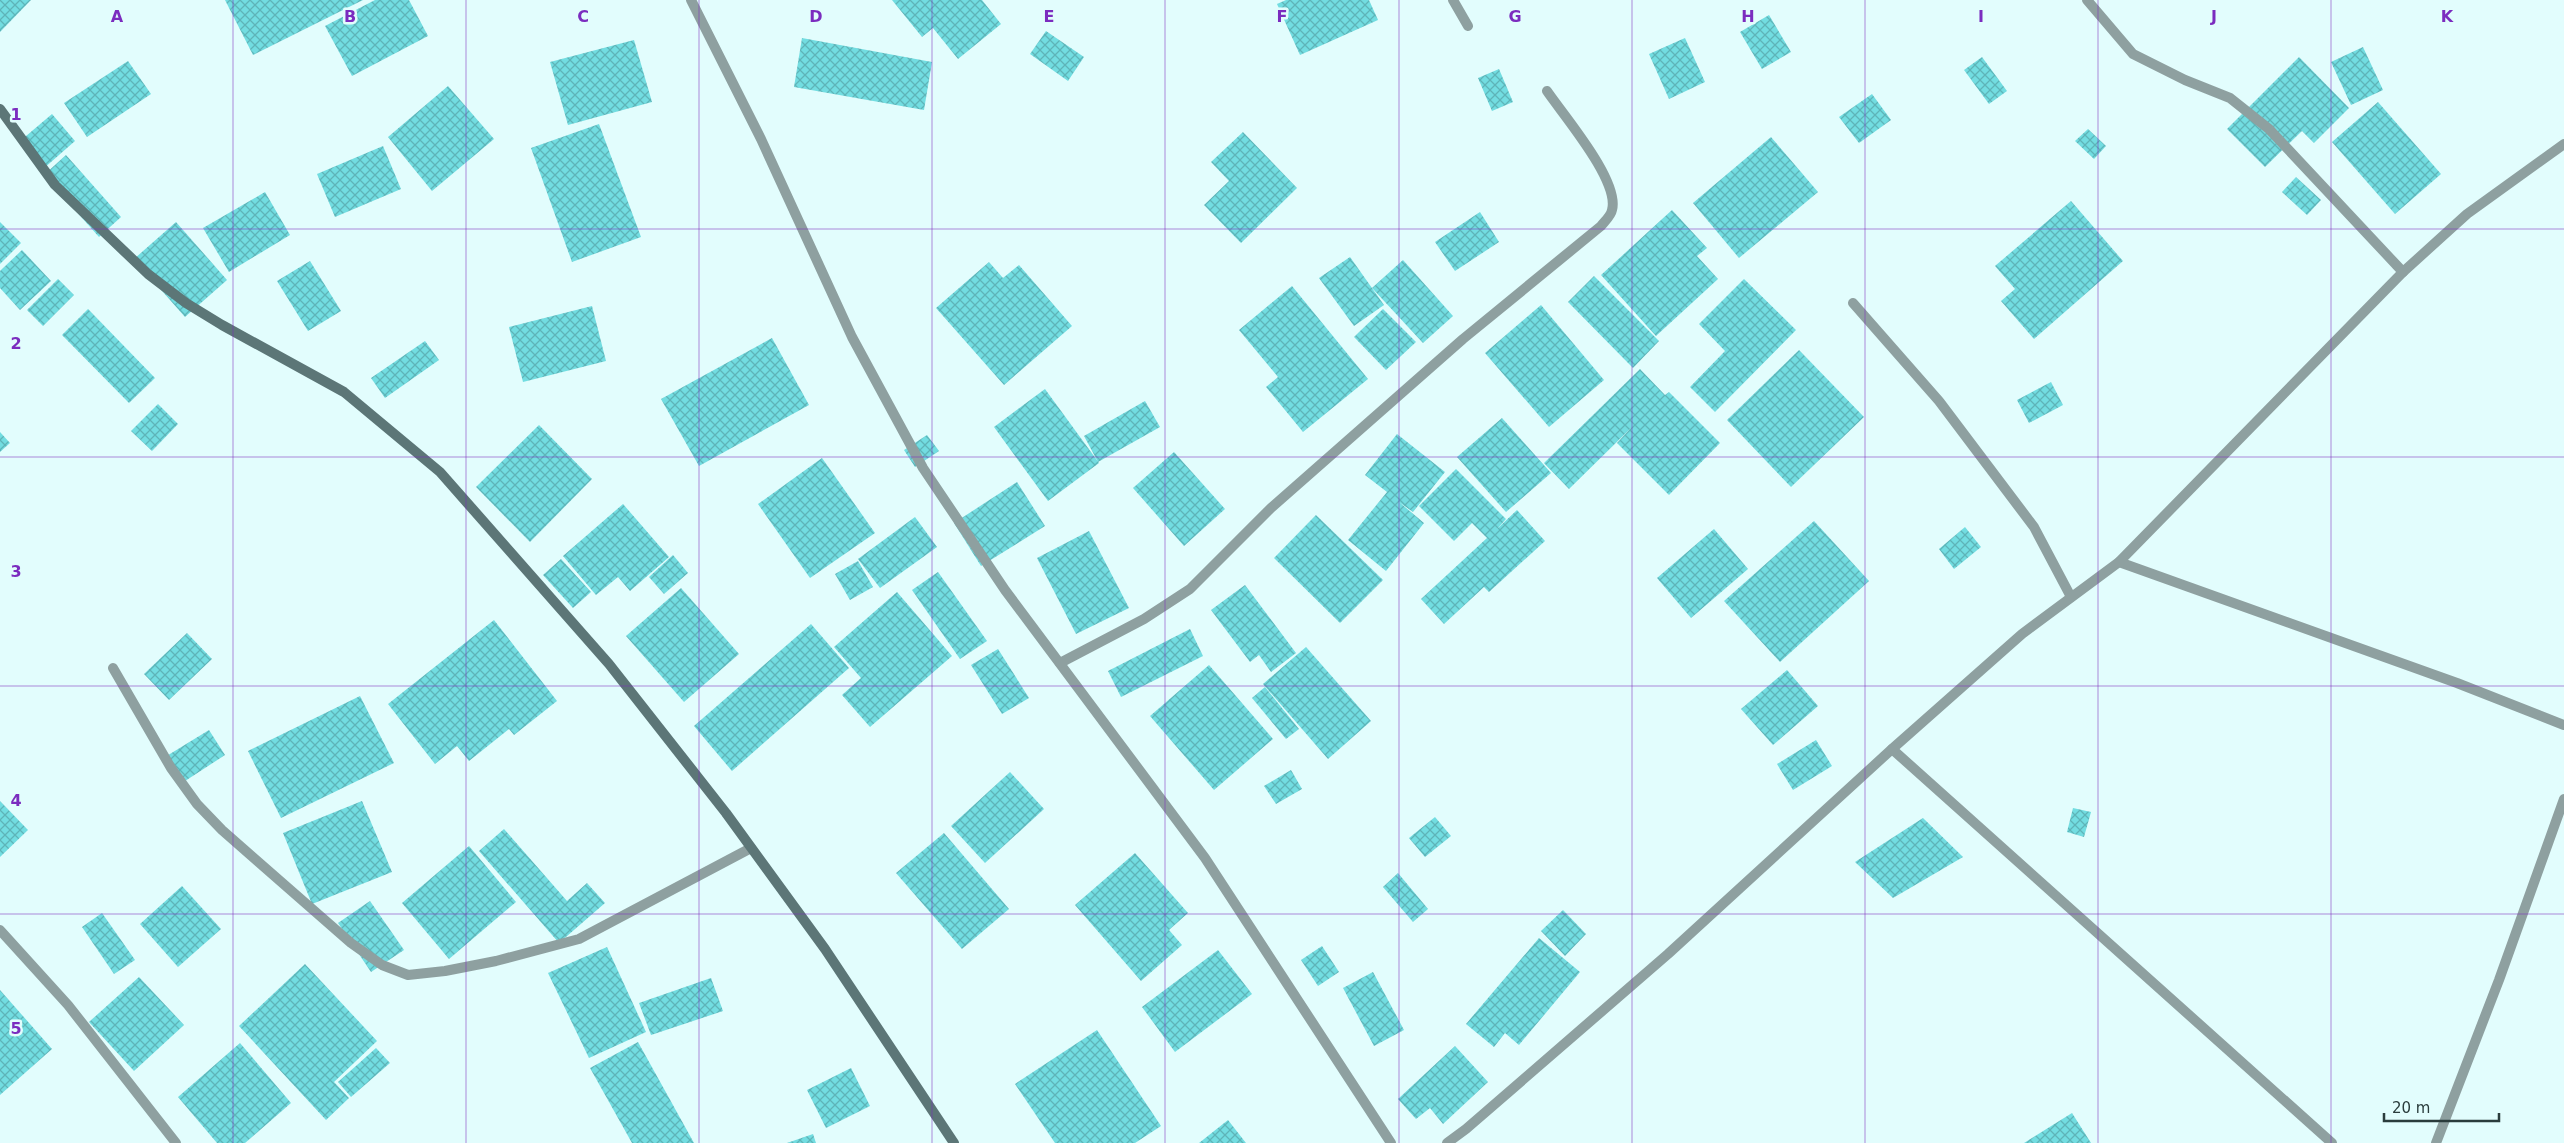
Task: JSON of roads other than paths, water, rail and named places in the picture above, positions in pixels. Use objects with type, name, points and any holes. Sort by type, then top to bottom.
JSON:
[{"type":"street","points":[[691,0],[761,139],[852,337],[923,468],[1005,590],[1205,858],[1391,1143]]},
{"type":"street","points":[[1453,0],[1468,26]]},
{"type":"street","points":[[2087,0],[2133,54],[2185,80],[2230,98],[2269,129],[2403,272]]},
{"type":"street","points":[[1060,663],[1144,619],[1190,589],[1271,508],[1463,338],[1601,226],[1612,211],[1612,194],[1605,174],[1547,91]]},
{"type":"street","points":[[0,109],[55,185],[148,274],[186,303],[222,325],[344,392],[440,472],[609,664],[751,848],[825,949],[954,1143]]},
{"type":"street","points":[[1447,1143],[1466,1129],[1654,967],[1892,748],[2022,634],[2118,562],[2403,272],[2467,214],[2564,144]]},
{"type":"street","points":[[1853,303],[1939,401],[2034,527],[2071,598]]},
{"type":"street","points":[[2118,562],[2457,683],[2564,725]]},
{"type":"street","points":[[114,668],[171,768],[197,804],[222,830],[351,943],[382,965],[408,975],[445,972],[496,961],[579,939],[751,848]]},
{"type":"street","points":[[1892,748],[2332,1143]]},
{"type":"street","points":[[2436,1143],[2499,980],[2564,799]]},
{"type":"street","points":[[0,930],[68,1005],[176,1143]]}]
